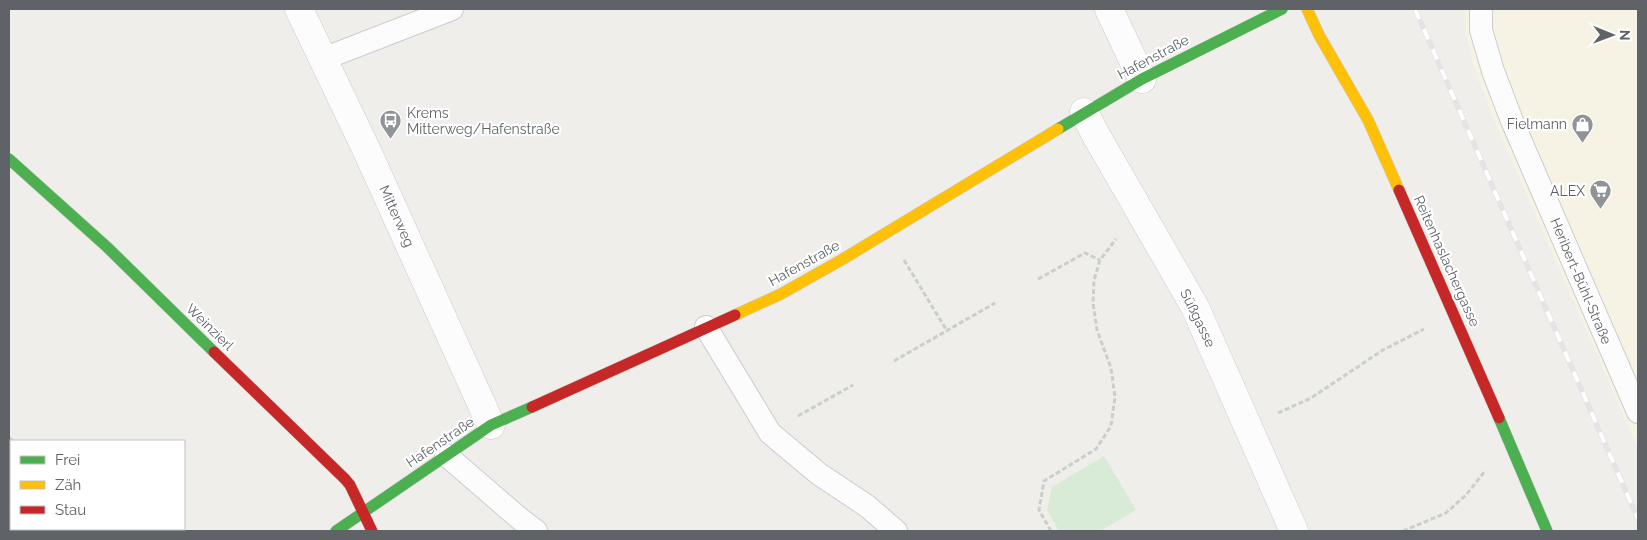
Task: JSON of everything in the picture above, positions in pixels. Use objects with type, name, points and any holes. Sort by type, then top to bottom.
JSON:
[{"type":"street","name":"Mitterweg","points":[[299,9],[367,152],[491,425]]},
{"type":"street","points":[[1108,9],[1142,79]]},
{"type":"street","name":"Hafenstraße","points":[[336,531],[491,425],[781,294],[1142,79],[1282,9]]},
{"type":"street","name":"Reitenhaslachergasse","points":[[1308,9],[1319,35],[1368,120],[1547,531]]},
{"type":"street","name":"Süßgasse","points":[[1084,112],[1195,307],[1294,531]]},
{"type":"street","name":"Weinzierl","points":[[9,159],[107,247],[345,479],[350,485],[372,531]]},
{"type":"lane","points":[[324,59],[452,9]]},
{"type":"lane","name":"Heribert-Bühl-Straße","points":[[1481,9],[1481,30],[1493,71],[1512,121],[1598,304],[1638,412]]},
{"type":"lane","points":[[706,327],[770,432],[819,474],[867,506],[896,531]]},
{"type":"lane","points":[[446,455],[536,531]]},
{"type":"path","points":[[1051,531],[1039,510],[1044,481],[1096,449],[1111,426],[1115,397],[1111,368],[1097,330],[1093,303],[1094,280],[1100,260],[1120,235]]},
{"type":"path","points":[[1038,279],[1085,253],[1100,260]]},
{"type":"path","points":[[904,259],[947,331]]},
{"type":"path","points":[[894,361],[995,304]]},
{"type":"path","points":[[1248,427],[1311,398],[1383,350],[1429,326]]},
{"type":"path","points":[[825,401],[853,385]]},
{"type":"path","points":[[1403,531],[1446,513],[1467,494],[1488,466]]},
{"type":"shaded area","name":"ALEX","points":[[1464,9],[1638,9],[1638,448],[1497,127],[1477,77],[1466,33]]},
{"type":"green space","points":[[1104,456],[1136,510],[1100,531],[1059,531],[1047,510],[1052,487]]},
{"type":"railway","points":[[1415,9],[1638,519]]},
{"type":"traffic: fast","points":[[1058,129],[1142,79],[1282,9]]},
{"type":"traffic: fast","points":[[9,159],[107,247],[214,352]]},
{"type":"traffic: fast","points":[[336,531],[491,425],[532,407]]},
{"type":"traffic: fast","points":[[1499,418],[1547,531]]},
{"type":"traffic: slow","points":[[1307,9],[1319,35],[1368,120],[1399,190]]},
{"type":"traffic: slow","points":[[735,315],[781,294],[843,259],[1058,129]]},
{"type":"traffic: jam","points":[[1399,190],[1499,418]]},
{"type":"traffic: jam","points":[[532,407],[735,315]]},
{"type":"traffic: jam","points":[[214,352],[345,479],[350,485],[372,531]]},
{"type":"place","name":"Krems Mitterweg/Hafenstraße","points":[[391,140]]},
{"type":"place","name":"Fielmann","points":[[1583,143]]},
{"type":"place","name":"ALEX","points":[[1601,210]]}]
